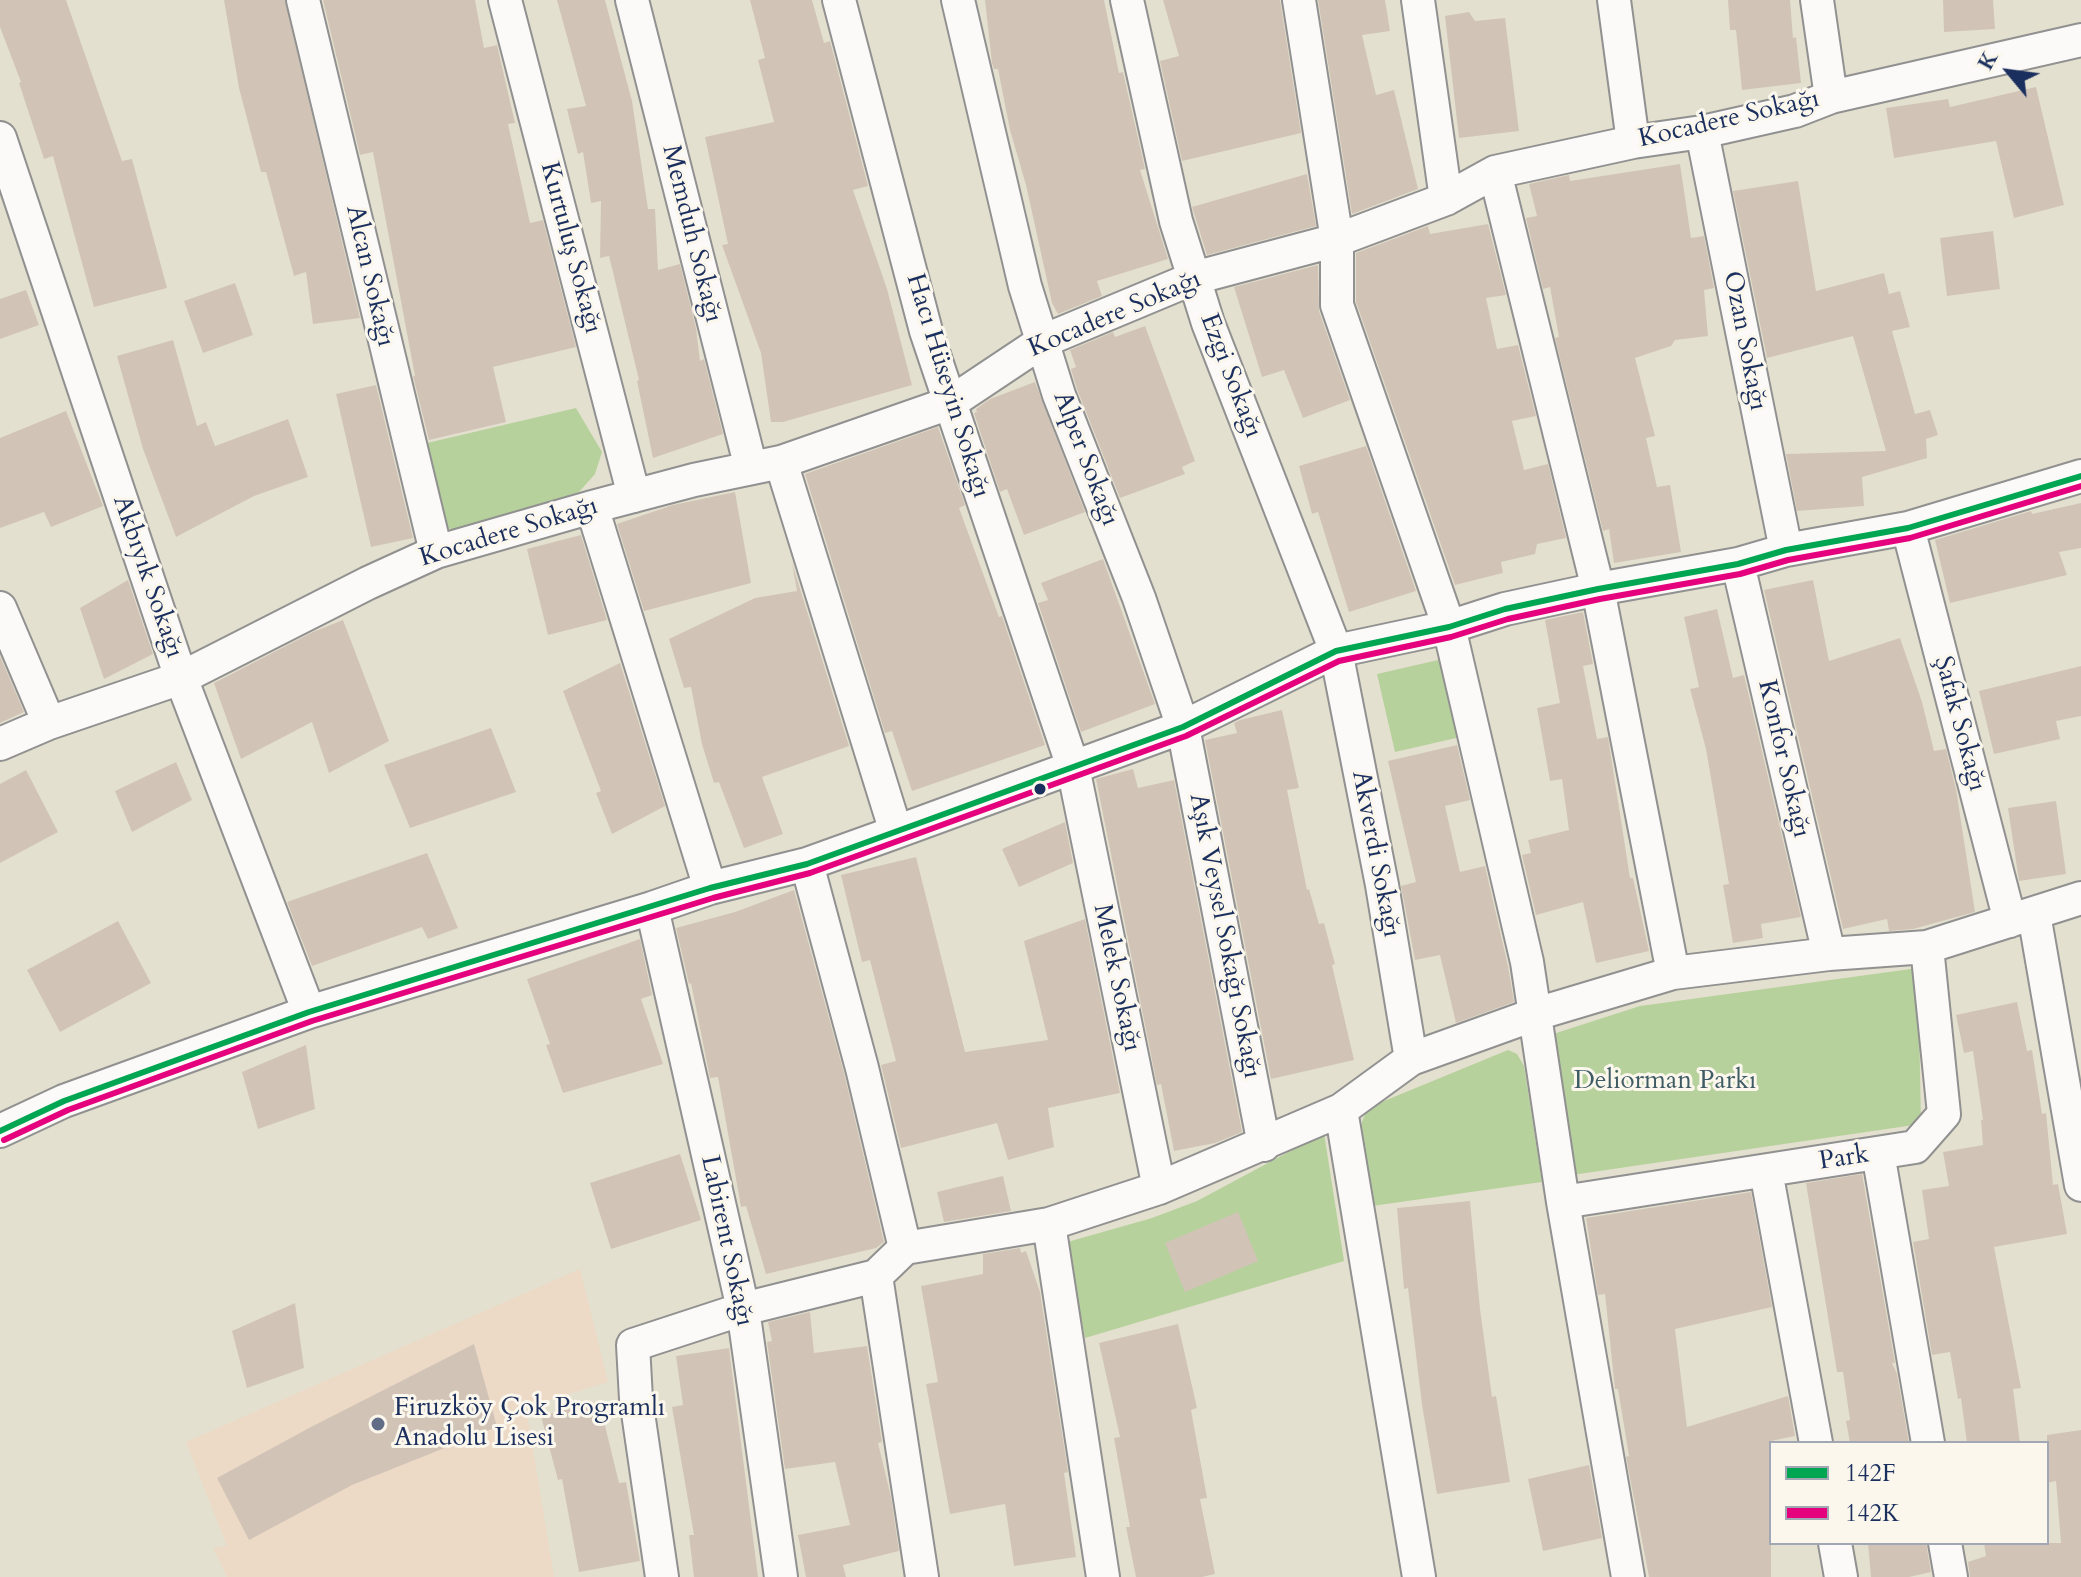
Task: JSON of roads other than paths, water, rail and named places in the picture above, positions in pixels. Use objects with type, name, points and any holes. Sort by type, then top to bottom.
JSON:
[{"type":"street","name":"Alcan Sokağı","points":[[303,0],[436,552]]},
{"type":"street","name":"Kurtuluş Sokağı","points":[[505,0],[634,496]]},
{"type":"street","name":"Memduh Sokağı","points":[[632,0],[766,465],[896,832]]},
{"type":"street","name":"Hacı Hüseyin Sokağı","points":[[839,0],[926,331],[1073,767]]},
{"type":"street","name":"Alper Sokağı","points":[[958,0],[1025,286],[1059,395],[1139,598],[1183,727]]},
{"type":"street","name":"Ezgi Sokağı","points":[[1127,0],[1176,221],[1208,323],[1336,651]]},
{"type":"street","points":[[1299,0],[1337,240],[1337,305],[1449,627],[1527,962],[1563,1202],[1628,1577]]},
{"type":"street","points":[[1418,0],[1446,199]]},
{"type":"street","points":[[1614,0],[1633,142]]},
{"type":"street","points":[[1817,0],[1831,97]]},
{"type":"street","name":"Kocadere Sokağı","points":[[0,744],[49,723],[181,678],[436,552],[592,507],[766,465],[950,403],[1043,341],[1194,278],[1337,240],[1446,199],[1495,172],[1633,142],[1702,132],[1795,111],[1831,97],[2081,40]]},
{"type":"street","name":"Ozan Sokağı","points":[[1702,132],[1786,550]]},
{"type":"street","name":"Akbıyık Sokağı","points":[[0,138],[181,678],[309,1012]]},
{"type":"street","points":[[1495,172],[1598,589],[1673,973]]},
{"type":"street","points":[[0,1131],[64,1101],[309,1012],[710,888],[807,864],[1183,727],[1336,651],[1449,627],[1505,609],[1598,589],[1738,564],[1786,550],[1908,528],[2081,476]]},
{"type":"street","points":[[592,507],[710,888]]},
{"type":"street","name":"Şafak Sokağı","points":[[1908,528],[2022,917],[2081,1185]]},
{"type":"street","name":"Konfor Sokağı","points":[[1738,564],[1829,954]]},
{"type":"street","points":[[0,608],[49,723]]},
{"type":"street","name":"Akverdi Sokağı","points":[[1336,651],[1382,885],[1411,1059]]},
{"type":"street","name":"Aşık Veysel Sokağı Sokağı","points":[[1183,727],[1264,1145]]},
{"type":"street","name":"Melek Sokağı","points":[[1073,767],[1159,1188]]},
{"type":"street","points":[[807,864],[862,1068],[905,1248]]},
{"type":"street","points":[[662,1577],[636,1399],[633,1345],[743,1309],[876,1276],[905,1248],[1049,1224],[1159,1188],[1341,1110],[1411,1059],[1536,1014],[1673,973],[1829,954],[1927,947],[2081,898]]},
{"type":"street","name":"Labirent Sokağı","points":[[652,908],[743,1309],[781,1577]]},
{"type":"street","name":"Park","points":[[1563,1202],[1915,1147],[1944,1114],[1927,947]]},
{"type":"street","points":[[1341,1110],[1419,1577]]},
{"type":"street","points":[[1878,1153],[1928,1441]]},
{"type":"street","points":[[1766,1171],[1816,1441]]},
{"type":"street","points":[[1049,1224],[1103,1577]]},
{"type":"street","points":[[876,1276],[922,1577]]},
{"type":"street","points":[[1835,1545],[1841,1577]]},
{"type":"street","points":[[1945,1545],[1951,1577]]},
{"type":"place","name":"Firuzköy Çok Programlı Anadolu Lisesi","points":[[378,1424]]},
{"type":"park label","name":"Deliorman Parkı","points":[[1665,1082]]}]
